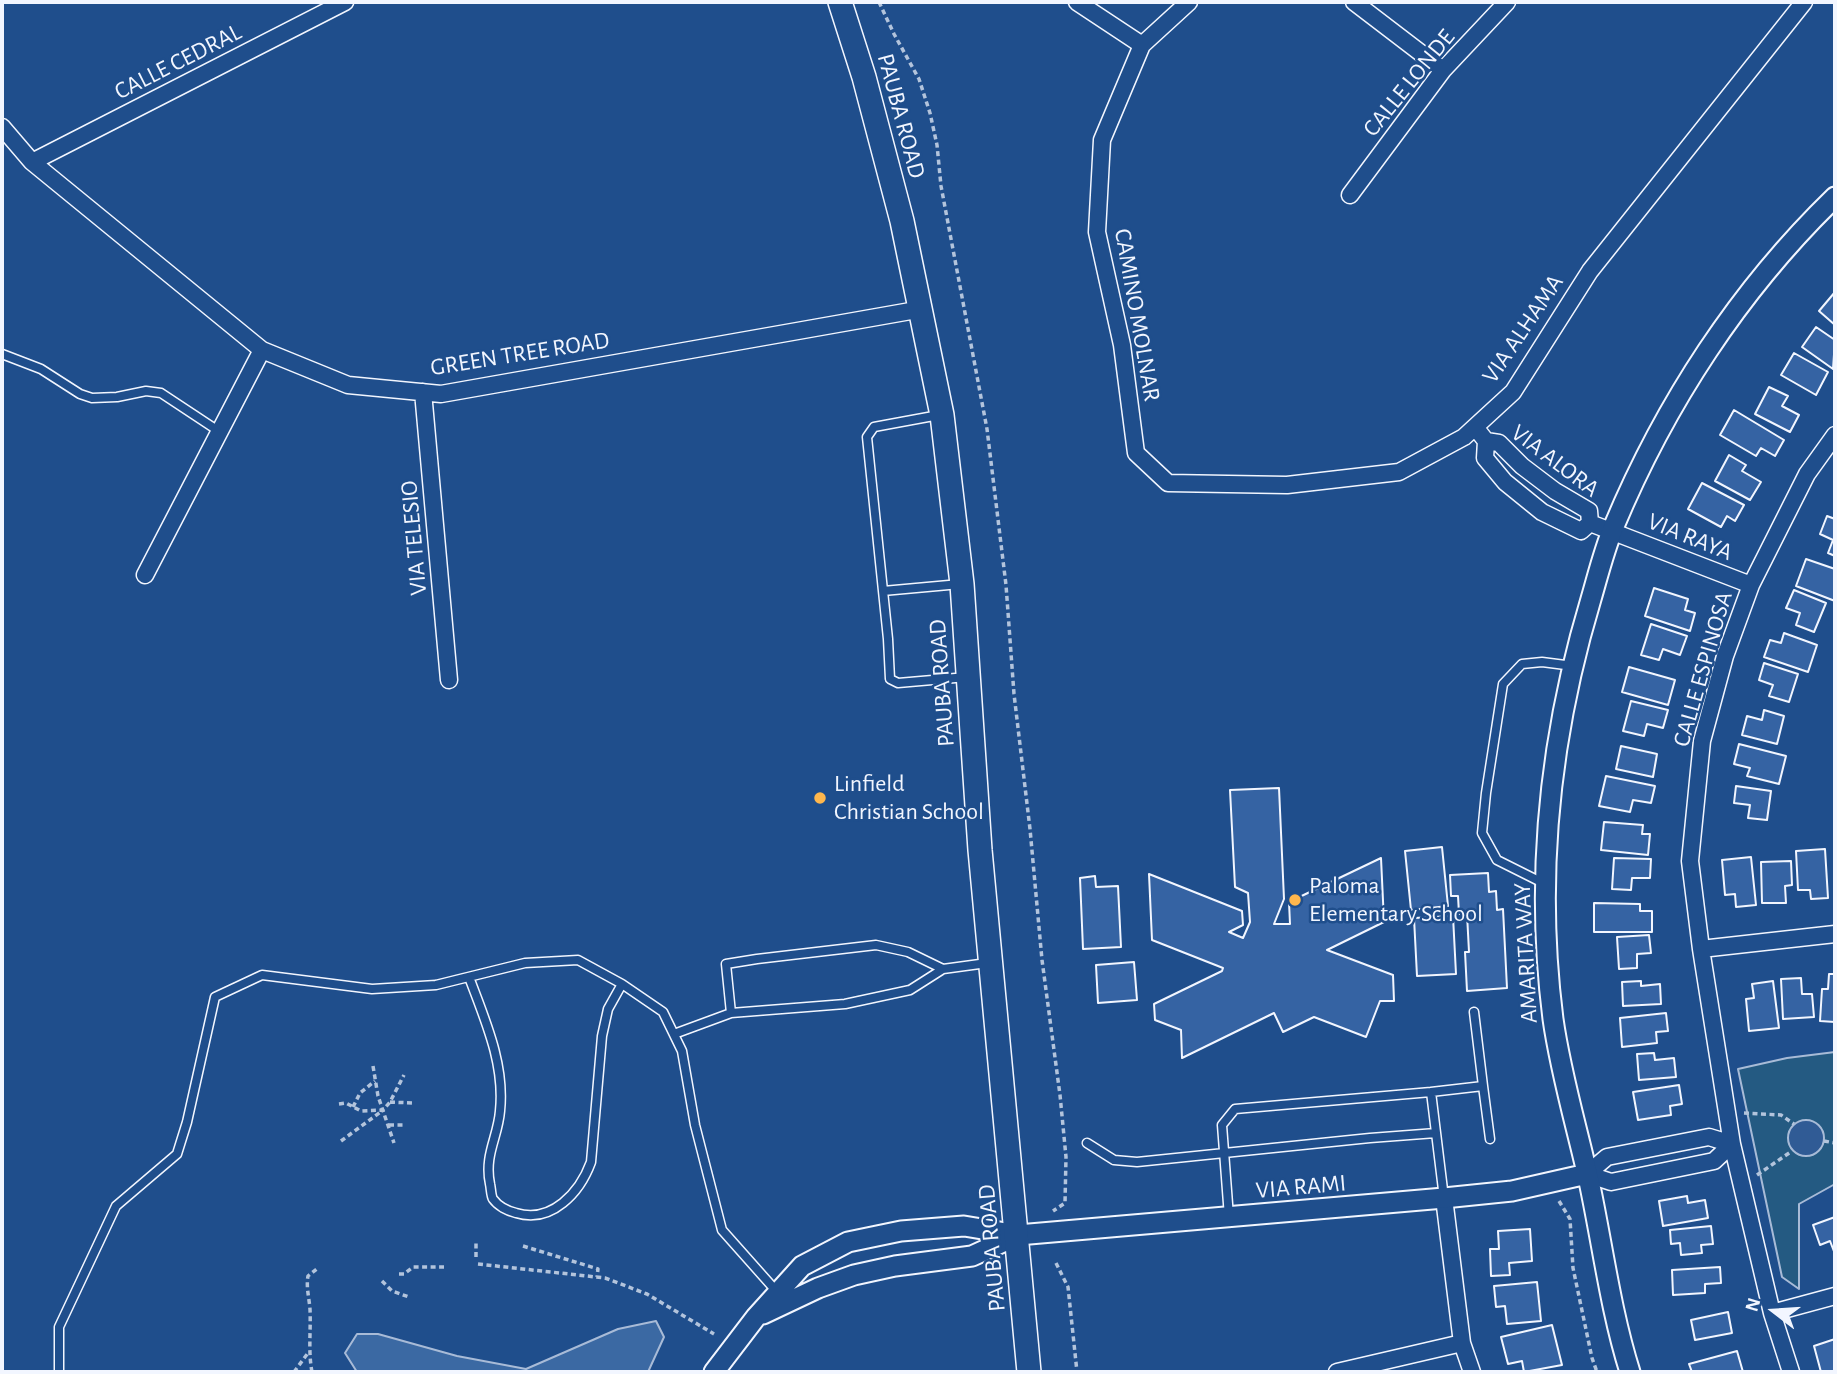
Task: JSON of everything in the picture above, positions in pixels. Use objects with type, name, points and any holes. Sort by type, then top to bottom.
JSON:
[{"type":"main road","name":"PAUBA ROAD","points":[[840,2],[883,146],[922,309],[942,415],[962,584],[990,963],[1029,1372]]},
{"type":"street","name":"CALLE CEDRAL","points":[[32,162],[345,2]]},
{"type":"street","points":[[1077,2],[1142,45]]},
{"type":"street","name":"CAMINO MOLNAR","points":[[1168,483],[1136,453],[1122,345],[1097,232],[1102,139],[1142,45],[1189,2]]},
{"type":"street","points":[[1354,2],[1443,70]]},
{"type":"street","name":"CALLE LONDE","points":[[1350,195],[1443,70],[1507,2]]},
{"type":"street","name":"VIA ALHAMA","points":[[1168,483],[1287,485],[1399,472],[1464,437],[1513,392],[1590,271],[1804,2]]},
{"type":"street","name":"GREEN TREE ROAD","points":[[2,127],[32,162],[262,350],[348,385],[441,394],[922,309]]},
{"type":"street","name":"AMARITA WAY","points":[[1630,1372],[1613,1308],[1553,1020],[1546,884],[1547,834],[1556,750],[1573,666],[1612,530],[1640,468],[1669,411],[1714,340],[1763,275],[1835,197]]},
{"type":"street","points":[[145,575],[262,350]]},
{"type":"street","name":"VIA TELESIO","points":[[423,392],[449,680]]},
{"type":"street","name":"VIA ALORA","points":[[1475,427],[1486,441],[1486,458],[1505,482],[1542,512],[1581,531],[1590,523]]},
{"type":"street","name":"CALLE ESPINOSA","points":[[1791,1372],[1772,1313],[1732,1143],[1690,861],[1702,741],[1726,656],[1751,585],[1807,474],[1835,435]]},
{"type":"street","name":"VIA ALORA","points":[[1486,441],[1500,443],[1522,466],[1555,491],[1589,511],[1590,523]]},
{"type":"street","name":"VIA ALORA","points":[[1590,523],[1612,530]]},
{"type":"street","name":"VIA RAYA","points":[[1612,530],[1751,585]]},
{"type":"street","points":[[1701,949],[1835,934]]},
{"type":"street","name":"VIA RAMI","points":[[1017,1235],[1512,1191],[1587,1174],[1607,1157],[1709,1137],[1732,1143]]},
{"type":"street","name":"VIA RAMI","points":[[1587,1174],[1611,1182],[1714,1161],[1732,1143]]},
{"type":"street","points":[[1444,1198],[1462,1343],[1472,1372]]},
{"type":"street","points":[[714,1372],[756,1317],[802,1266],[848,1242],[901,1231],[964,1226],[1017,1235]]},
{"type":"street","points":[[756,1317],[854,1275],[895,1266],[972,1256],[1017,1235]]},
{"type":"street","points":[[1772,1313],[1835,1296]]},
{"type":"street","points":[[1338,1372],[1462,1343]]},
{"type":"lane","points":[[2,354],[41,369],[80,394],[92,398],[117,397],[146,391],[161,393],[220,432]]},
{"type":"lane","points":[[942,415],[874,427],[867,437],[890,679],[898,683],[967,677]]},
{"type":"lane","points":[[883,591],[962,584]]},
{"type":"lane","points":[[1546,884],[1497,860],[1482,833],[1486,793],[1503,684],[1522,664],[1542,662],[1573,666]]},
{"type":"lane","points":[[731,1013],[726,964],[876,946],[908,952],[943,969]]},
{"type":"lane","points":[[59,1372],[59,1327],[116,1206],[177,1154],[187,1122],[215,997],[262,975],[372,989],[436,985],[525,963],[578,961],[622,984],[663,1012],[682,1051],[695,1125],[722,1230],[778,1293]]},
{"type":"lane","points":[[674,1034],[731,1013],[845,1004],[910,990],[943,969],[990,963]]},
{"type":"lane","points":[[469,976],[492,1040],[500,1079],[500,1113],[487,1170],[492,1199],[506,1210],[522,1215],[536,1215],[555,1209],[585,1180],[591,1162],[602,1036],[608,1009],[622,984]]},
{"type":"lane","points":[[1474,1012],[1490,1139]]},
{"type":"lane","points":[[1229,1218],[1223,1125],[1235,1109],[1483,1086]]},
{"type":"lane","points":[[1431,1092],[1444,1198]]},
{"type":"lane","points":[[1087,1143],[1114,1160],[1137,1162],[1436,1133]]},
{"type":"path","points":[[879,2],[919,79],[930,113],[986,429],[1006,585],[1014,694],[1066,1157],[1065,1203],[1053,1211]]},
{"type":"path","points":[[373,1066],[394,1143]]},
{"type":"path","points":[[341,1141],[383,1110],[404,1075]]},
{"type":"path","points":[[353,1107],[360,1093],[375,1081]]},
{"type":"path","points":[[339,1104],[346,1102],[361,1111],[383,1110]]},
{"type":"path","points":[[390,1102],[412,1103]]},
{"type":"path","points":[[1727,1115],[1769,1113],[1780,1115],[1794,1124]]},
{"type":"path","points":[[390,1125],[403,1125]]},
{"type":"path","points":[[1824,1142],[1835,1143]]},
{"type":"path","points":[[1740,1178],[1760,1174],[1792,1151]]},
{"type":"path","points":[[1559,1201],[1570,1220],[1573,1268],[1597,1372]]},
{"type":"path","points":[[476,1243],[476,1257]]},
{"type":"path","points":[[523,1246],[598,1269],[597,1277]]},
{"type":"path","points":[[1055,1263],[1068,1287],[1077,1372]]},
{"type":"path","points":[[478,1264],[597,1277],[647,1294],[714,1334]]},
{"type":"path","points":[[399,1274],[404,1275],[413,1267],[444,1267]]},
{"type":"path","points":[[312,1372],[309,1351],[310,1309],[306,1286],[308,1276],[318,1268]]},
{"type":"path","points":[[382,1281],[392,1291],[409,1297]]},
{"type":"path","points":[[294,1372],[309,1351]]},
{"type":"shaded area","points":[[1835,1052],[1835,1184],[1799,1204],[1799,1289],[1782,1277],[1738,1069],[1787,1058]]},
{"type":"shaded area","points":[[1806,1120],[1819,1125],[1824,1138],[1819,1151],[1806,1156],[1793,1151],[1788,1138],[1793,1125]]},
{"type":"shaded area","points":[[656,1321],[664,1337],[648,1372],[357,1372],[345,1353],[357,1334],[378,1334],[457,1356],[526,1369],[618,1329]]},
{"type":"building","points":[[1835,292],[1835,325],[1819,311]]},
{"type":"building","points":[[1816,327],[1835,340],[1833,369],[1802,347]]},
{"type":"building","points":[[1794,353],[1828,372],[1816,395],[1781,375]]},
{"type":"building","points":[[1769,387],[1788,396],[1782,406],[1799,415],[1790,432],[1755,414]]},
{"type":"building","points":[[1734,410],[1784,440],[1775,456],[1761,448],[1756,456],[1720,435]]},
{"type":"building","points":[[1729,455],[1746,465],[1742,471],[1761,482],[1750,500],[1715,481]]},
{"type":"building","points":[[1702,483],[1744,505],[1735,521],[1727,516],[1721,527],[1688,509]]},
{"type":"building","points":[[1827,516],[1835,519],[1835,556],[1828,553],[1833,540],[1820,534]]},
{"type":"building","points":[[1806,559],[1835,569],[1835,601],[1796,586]]},
{"type":"building","points":[[1654,588],[1688,599],[1685,610],[1695,613],[1690,631],[1645,616]]},
{"type":"building","points":[[1794,590],[1826,603],[1814,632],[1796,625],[1800,613],[1786,608]]},
{"type":"building","points":[[1651,624],[1687,636],[1680,655],[1663,649],[1659,660],[1641,655]]},
{"type":"building","points":[[1784,633],[1817,645],[1808,672],[1764,657],[1770,640],[1781,643]]},
{"type":"building","points":[[1764,663],[1798,674],[1789,702],[1769,696],[1773,685],[1759,680]]},
{"type":"building","points":[[1629,667],[1675,680],[1668,705],[1622,692]]},
{"type":"building","points":[[1631,701],[1668,710],[1663,728],[1647,724],[1644,736],[1623,731]]},
{"type":"building","points":[[1764,710],[1784,716],[1777,744],[1742,735],[1747,716],[1762,720]]},
{"type":"building","points":[[1739,744],[1786,756],[1779,784],[1747,776],[1750,768],[1734,764]]},
{"type":"building","points":[[1621,746],[1657,754],[1653,777],[1616,769]]},
{"type":"building","points":[[1606,776],[1655,786],[1651,803],[1633,800],[1630,812],[1599,806]]},
{"type":"building","points":[[1736,786],[1771,791],[1767,820],[1748,818],[1750,805],[1734,803]]},
{"type":"building","points":[[1279,788],[1284,899],[1274,924],[1290,924],[1289,902],[1381,858],[1384,922],[1327,950],[1393,975],[1394,1001],[1380,1001],[1366,1037],[1314,1017],[1283,1032],[1274,1013],[1182,1058],[1181,1030],[1155,1020],[1154,1004],[1222,971],[1223,968],[1152,940],[1149,874],[1242,911],[1243,925],[1229,932],[1243,938],[1250,922],[1248,893],[1235,887],[1230,790]]},
{"type":"building","points":[[1604,822],[1643,825],[1642,834],[1650,834],[1648,855],[1601,850]]},
{"type":"building","points":[[1442,847],[1448,906],[1411,910],[1405,851]]},
{"type":"building","points":[[1825,849],[1828,898],[1811,899],[1810,890],[1798,890],[1796,851]]},
{"type":"building","points":[[1751,857],[1756,905],[1736,907],[1735,894],[1725,895],[1722,860]]},
{"type":"building","points":[[1614,858],[1651,859],[1650,878],[1632,878],[1631,890],[1612,889]]},
{"type":"building","points":[[1791,861],[1792,885],[1785,886],[1786,903],[1762,903],[1761,862]]},
{"type":"building","points":[[1488,873],[1489,892],[1496,891],[1497,910],[1503,909],[1507,988],[1467,991],[1467,914],[1459,914],[1458,896],[1451,896],[1450,875]]},
{"type":"building","points":[[1095,876],[1096,887],[1118,886],[1121,947],[1083,949],[1080,878]]},
{"type":"building","points":[[1594,903],[1640,904],[1640,911],[1652,911],[1652,932],[1594,932]]},
{"type":"building","points":[[1453,916],[1456,974],[1417,976],[1414,918]]},
{"type":"building","points":[[1649,935],[1651,953],[1637,954],[1637,968],[1619,969],[1617,937]]},
{"type":"building","points":[[1134,962],[1137,1000],[1098,1003],[1096,965]]},
{"type":"building","points":[[1829,974],[1835,974],[1835,1022],[1820,1021],[1822,989],[1828,989]]},
{"type":"building","points":[[1801,978],[1802,994],[1812,994],[1814,1017],[1783,1019],[1781,979]]},
{"type":"building","points":[[1641,981],[1641,986],[1660,984],[1661,1004],[1623,1006],[1622,982]]},
{"type":"building","points":[[1773,981],[1779,1028],[1749,1031],[1746,999],[1754,998],[1752,984]]},
{"type":"building","points":[[1666,1013],[1668,1031],[1656,1032],[1657,1043],[1622,1047],[1620,1018]]},
{"type":"building","points":[[1654,1053],[1655,1060],[1674,1058],[1676,1077],[1639,1080],[1637,1054]]},
{"type":"building","points":[[1679,1085],[1682,1104],[1670,1106],[1671,1115],[1638,1120],[1633,1092]]},
{"type":"building","points":[[1687,1196],[1688,1203],[1705,1200],[1708,1218],[1663,1226],[1659,1201]]},
{"type":"building","points":[[1835,1217],[1835,1254],[1830,1241],[1820,1245],[1813,1225]]},
{"type":"building","points":[[1711,1226],[1713,1244],[1701,1245],[1702,1253],[1681,1255],[1680,1243],[1671,1244],[1670,1230]]},
{"type":"building","points":[[1530,1229],[1532,1261],[1509,1263],[1510,1275],[1491,1276],[1490,1249],[1499,1249],[1498,1231]]},
{"type":"building","points":[[1720,1267],[1721,1283],[1705,1284],[1705,1293],[1673,1295],[1672,1270]]},
{"type":"building","points":[[1537,1282],[1541,1321],[1507,1324],[1505,1306],[1496,1307],[1494,1286]]},
{"type":"building","points":[[1728,1312],[1732,1333],[1695,1340],[1691,1320]]},
{"type":"building","points":[[1552,1325],[1562,1365],[1524,1372],[1522,1361],[1508,1364],[1501,1337]]},
{"type":"building","points":[[1835,1339],[1835,1372],[1821,1372],[1814,1346]]},
{"type":"building","points":[[1737,1351],[1743,1372],[1692,1372],[1689,1364]]},
{"type":"place","name":"Linfield Christian School","points":[[820,798]]},
{"type":"place","name":"Paloma Elementary School","points":[[1295,900]]}]
